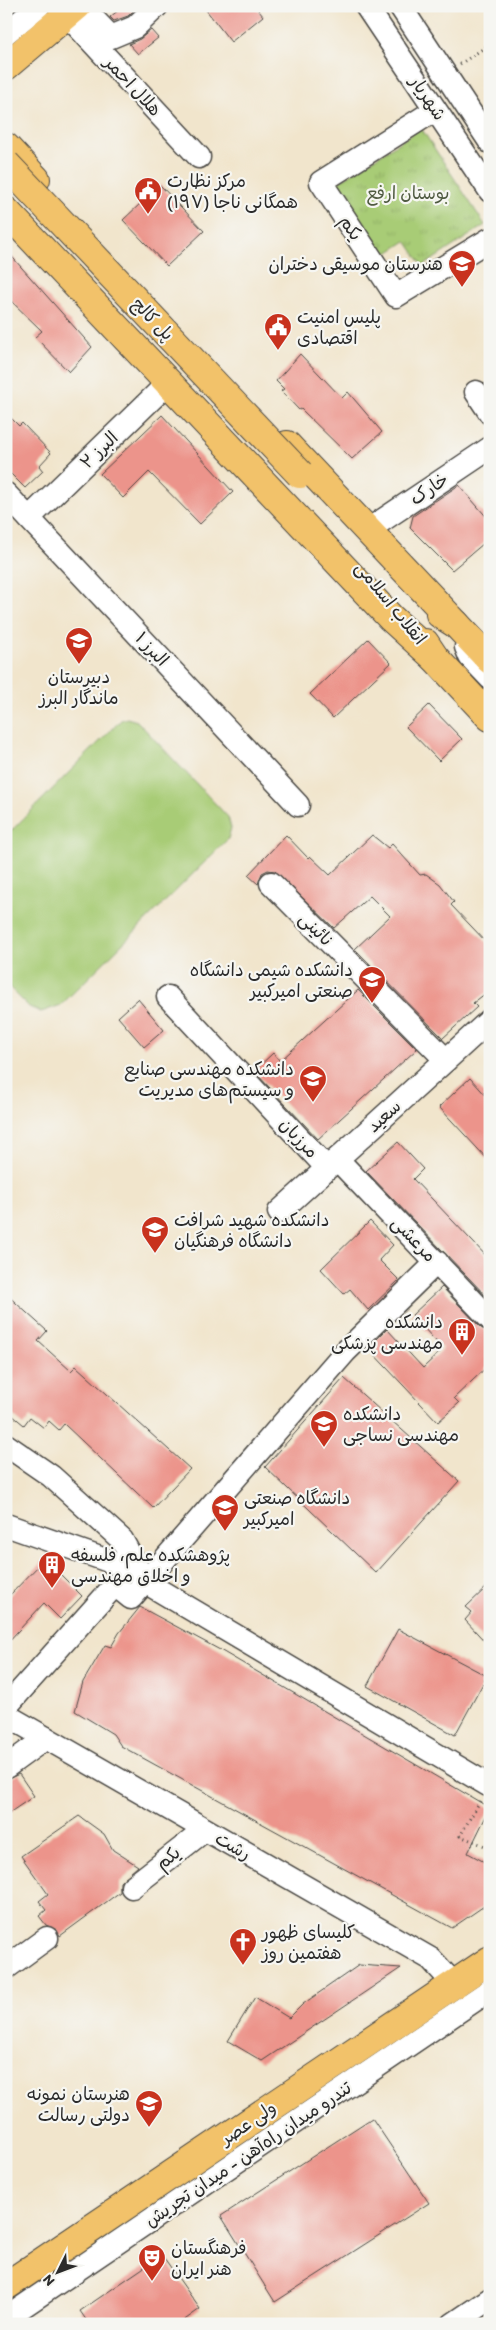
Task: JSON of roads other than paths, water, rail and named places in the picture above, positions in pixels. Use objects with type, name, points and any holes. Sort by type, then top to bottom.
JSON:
[{"type":"main road","points":[[6,66],[75,9]]},
{"type":"main road","points":[[6,147],[456,624]]},
{"type":"main road","name":"پل کالج","points":[[6,164],[297,481]]},
{"type":"main road","name":"پل کالج","points":[[6,186],[297,481]]},
{"type":"main road","points":[[39,246],[41,227],[46,219],[52,214],[66,210]]},
{"type":"main road","points":[[6,211],[170,382],[391,618],[435,658]]},
{"type":"main road","name":"انقلاب اسلامی","points":[[297,481],[428,607],[456,624],[490,660]]},
{"type":"main road","name":"انقلاب اسلامی","points":[[297,481],[401,610],[435,658],[490,717]]},
{"type":"main road","name":"ولی عصر","points":[[6,2286],[490,1960]]},
{"type":"street","points":[[6,32],[40,6]]},
{"type":"street","points":[[75,9],[111,37],[134,27],[157,6]]},
{"type":"street","name":"شهریار","points":[[366,6],[490,191]]},
{"type":"street","name":"شهریار","points":[[400,6],[490,142]]},
{"type":"street","name":"هلال احمر","points":[[75,9],[199,157]]},
{"type":"street","name":"یکم","points":[[435,110],[321,182],[396,296],[490,239]]},
{"type":"street","name":"البرز ۲","points":[[29,518],[170,382]]},
{"type":"street","points":[[476,392],[490,414]]},
{"type":"street","name":"خارک","points":[[368,530],[490,448]]},
{"type":"street","name":"البرز ۱","points":[[6,494],[298,805]]},
{"type":"street","points":[[456,624],[470,657],[490,678]]},
{"type":"street","name":"نائینی","points":[[271,883],[446,1060]]},
{"type":"street","name":"مرزبان","points":[[168,998],[332,1164]]},
{"type":"street","name":"سعید","points":[[279,1212],[490,1020]]},
{"type":"street","name":"مرعشی","points":[[332,1164],[437,1262],[490,1319]]},
{"type":"street","points":[[6,1707],[115,1585],[131,1598],[143,1577],[345,1352],[437,1262]]},
{"type":"street","points":[[6,1445],[51,1476],[122,1540],[143,1577]]},
{"type":"street","points":[[6,1525],[143,1577],[488,1785]]},
{"type":"street","name":"رشت","points":[[6,1715],[432,1959],[454,1984]]},
{"type":"street","points":[[6,1767],[46,1738]]},
{"type":"street","name":"یکم","points":[[132,1887],[205,1830]]},
{"type":"street","points":[[6,1968],[47,1938]]},
{"type":"street","name":"تندرو میدان راه‌آهن - میدان تجریش","points":[[6,2318],[490,1990]]},
{"type":"street","points":[[453,2324],[490,2299]]},
{"type":"place","name":"مرکز نظارت همگانی ناجا (۱۹۷)","points":[[148,215]]},
{"type":"place","name":"هنرستان موسیقی دختران","points":[[462,288]]},
{"type":"place","name":"پلیس امنیت اقتصادی","points":[[278,351]]},
{"type":"place","name":"دبیرستان ماندگار البرز","points":[[79,665]]},
{"type":"place","name":"دانشکده شیمی دانشگاه صنعتی امیرکبیر","points":[[372,1004]]},
{"type":"place","name":"دانشکده مهندسی صنایع و سیستم‌های مدیریت","points":[[313,1103]]},
{"type":"place","name":"دانشکده شهید شرافت دانشگاه فرهنگیان","points":[[155,1254]]},
{"type":"place","name":"دانشکده مهندسی پزشکی","points":[[462,1356]]},
{"type":"place","name":"دانشکده مهندسی نساجی","points":[[324,1448]]},
{"type":"place","name":"دانشگاه صنعتی امیرکبیر","points":[[225,1532]]},
{"type":"place","name":"پژوهشکده علم، فلسفه و اخلاق مهندسی","points":[[52,1589]]},
{"type":"place","name":"کلیسای ظهور هفتمین روز","points":[[243,1966]]},
{"type":"place","name":"هنرستان نمونه دولتی رسالت","points":[[149,2128]]},
{"type":"place","name":"فرهنگستان هنر ایران","points":[[152,2282]]},
{"type":"park label","name":"بوستان ارفع","points":[[408,193]]}]
